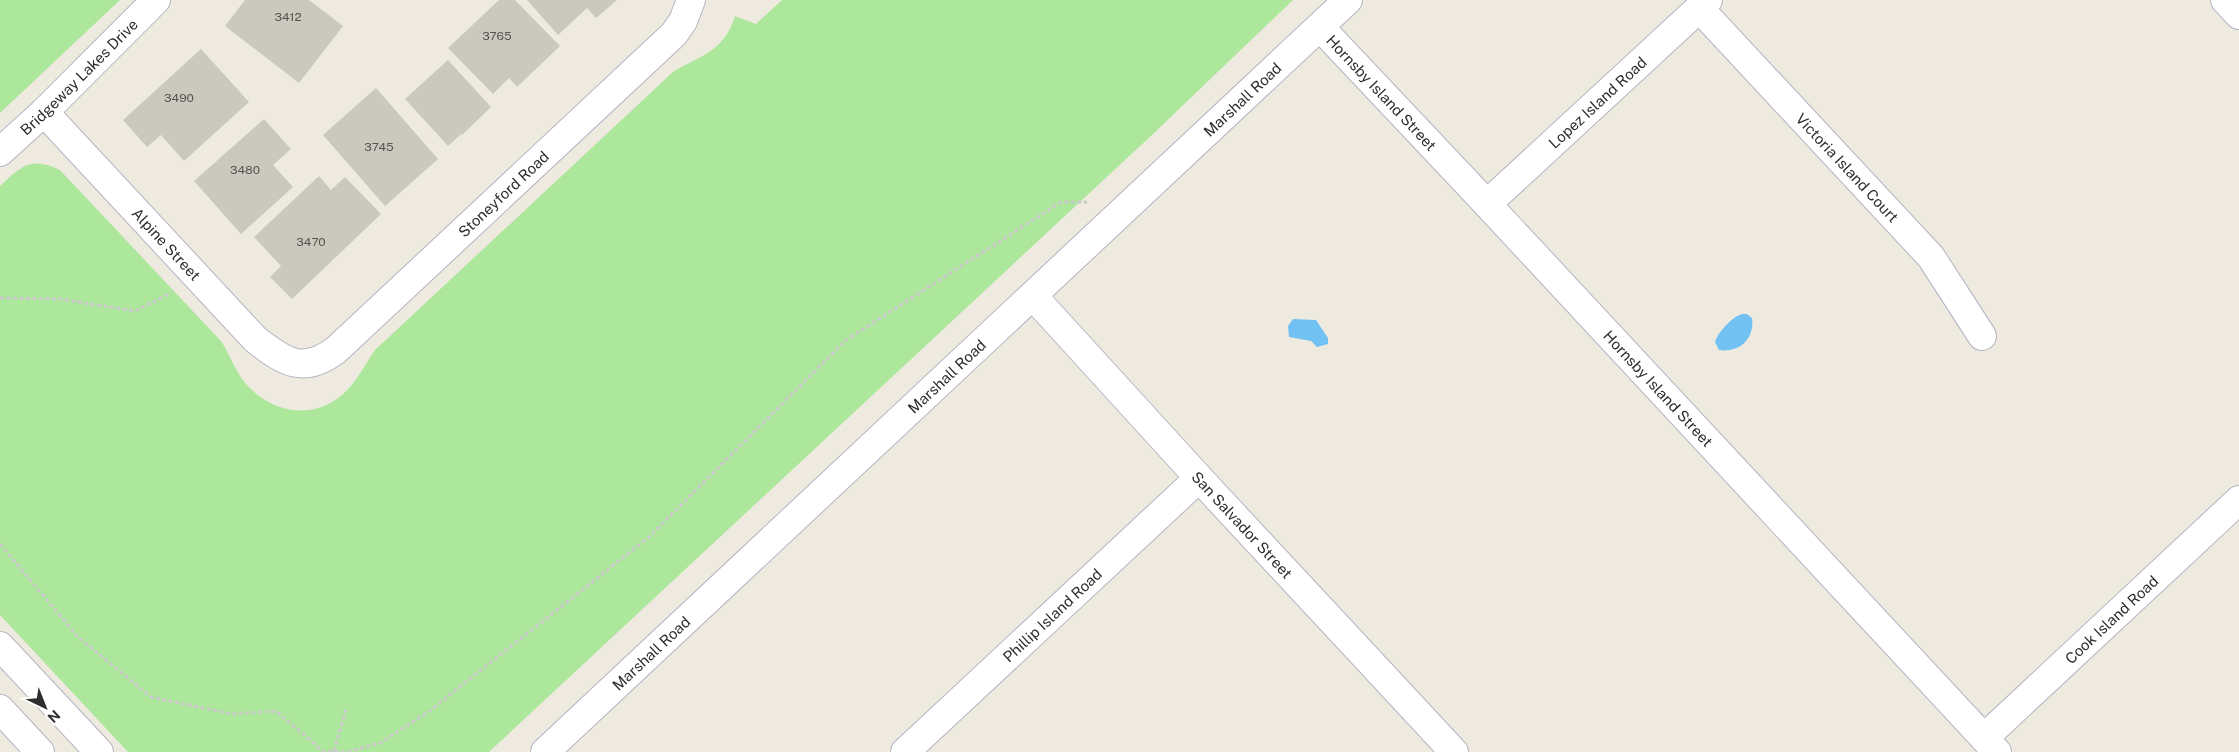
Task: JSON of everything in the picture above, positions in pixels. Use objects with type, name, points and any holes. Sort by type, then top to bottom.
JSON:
[{"type":"street","name":"Bridgeway Lakes Drive","points":[[0,152],[44,112],[156,0]]},
{"type":"street","name":"Stoneyford Road","points":[[297,364],[309,364],[324,358],[342,344],[674,34],[683,21],[691,0]]},
{"type":"street","name":"Marshall Road","points":[[544,752],[1348,0]]},
{"type":"street","points":[[2225,0],[2239,15]]},
{"type":"street","name":"Lopez Island Road","points":[[1487,204],[1704,4]]},
{"type":"street","name":"Victoria Island Court","points":[[1704,4],[1931,257],[1982,336]]},
{"type":"street","name":"Hornsby Island Street","points":[[1320,26],[1990,745]]},
{"type":"street","name":"Alpine Street","points":[[44,112],[254,339],[285,360],[297,364]]},
{"type":"street","name":"San Salvador Street","points":[[1033,296],[1454,752]]},
{"type":"street","name":"Phillip Island Road","points":[[905,752],[1199,478]]},
{"type":"street","name":"Cook Island Road","points":[[1990,745],[2239,500]]},
{"type":"street","points":[[0,646],[99,752]]},
{"type":"street","points":[[0,709],[40,752]]},
{"type":"path","points":[[0,544],[78,637],[151,697],[232,714],[276,711],[323,751],[347,752],[380,743],[428,712],[649,536],[846,340],[1060,202],[1088,202]]},
{"type":"path","points":[[0,298],[60,299],[135,311],[199,280]]},
{"type":"path","points":[[333,752],[346,709]]},
{"type":"green space","points":[[0,0],[120,0],[0,113]]},
{"type":"green space","points":[[782,0],[1293,0],[1153,134],[489,752],[128,752],[0,615],[0,186],[14,173],[27,165],[41,164],[60,170],[221,341],[239,374],[257,395],[283,408],[311,410],[325,406],[337,399],[349,388],[375,350],[674,71],[711,51],[725,37],[731,28],[735,16],[756,24]]},
{"type":"water","points":[[1742,314],[1747,314],[1752,318],[1751,332],[1748,338],[1739,347],[1719,350],[1715,342],[1719,334],[1730,322]]},
{"type":"water","points":[[1293,319],[1316,320],[1328,338],[1328,344],[1317,347],[1311,341],[1289,337],[1288,326]]},
{"type":"building","points":[[245,0],[309,0],[343,26],[299,83],[225,26]]},
{"type":"building","points":[[499,0],[515,0],[560,46],[517,87],[509,78],[493,94],[448,48]]},
{"type":"building","points":[[527,0],[617,0],[596,18],[587,8],[558,35]]},
{"type":"building","points":[[201,49],[249,102],[184,161],[161,135],[147,147],[123,120]]},
{"type":"building","points":[[448,60],[491,107],[448,146],[405,99]]},
{"type":"building","points":[[376,88],[438,159],[385,206],[323,135]]},
{"type":"building","points":[[264,119],[291,149],[273,165],[293,187],[241,234],[194,181]]},
{"type":"building","points":[[319,176],[331,190],[345,177],[381,214],[292,299],[270,277],[281,266],[254,237]]}]
